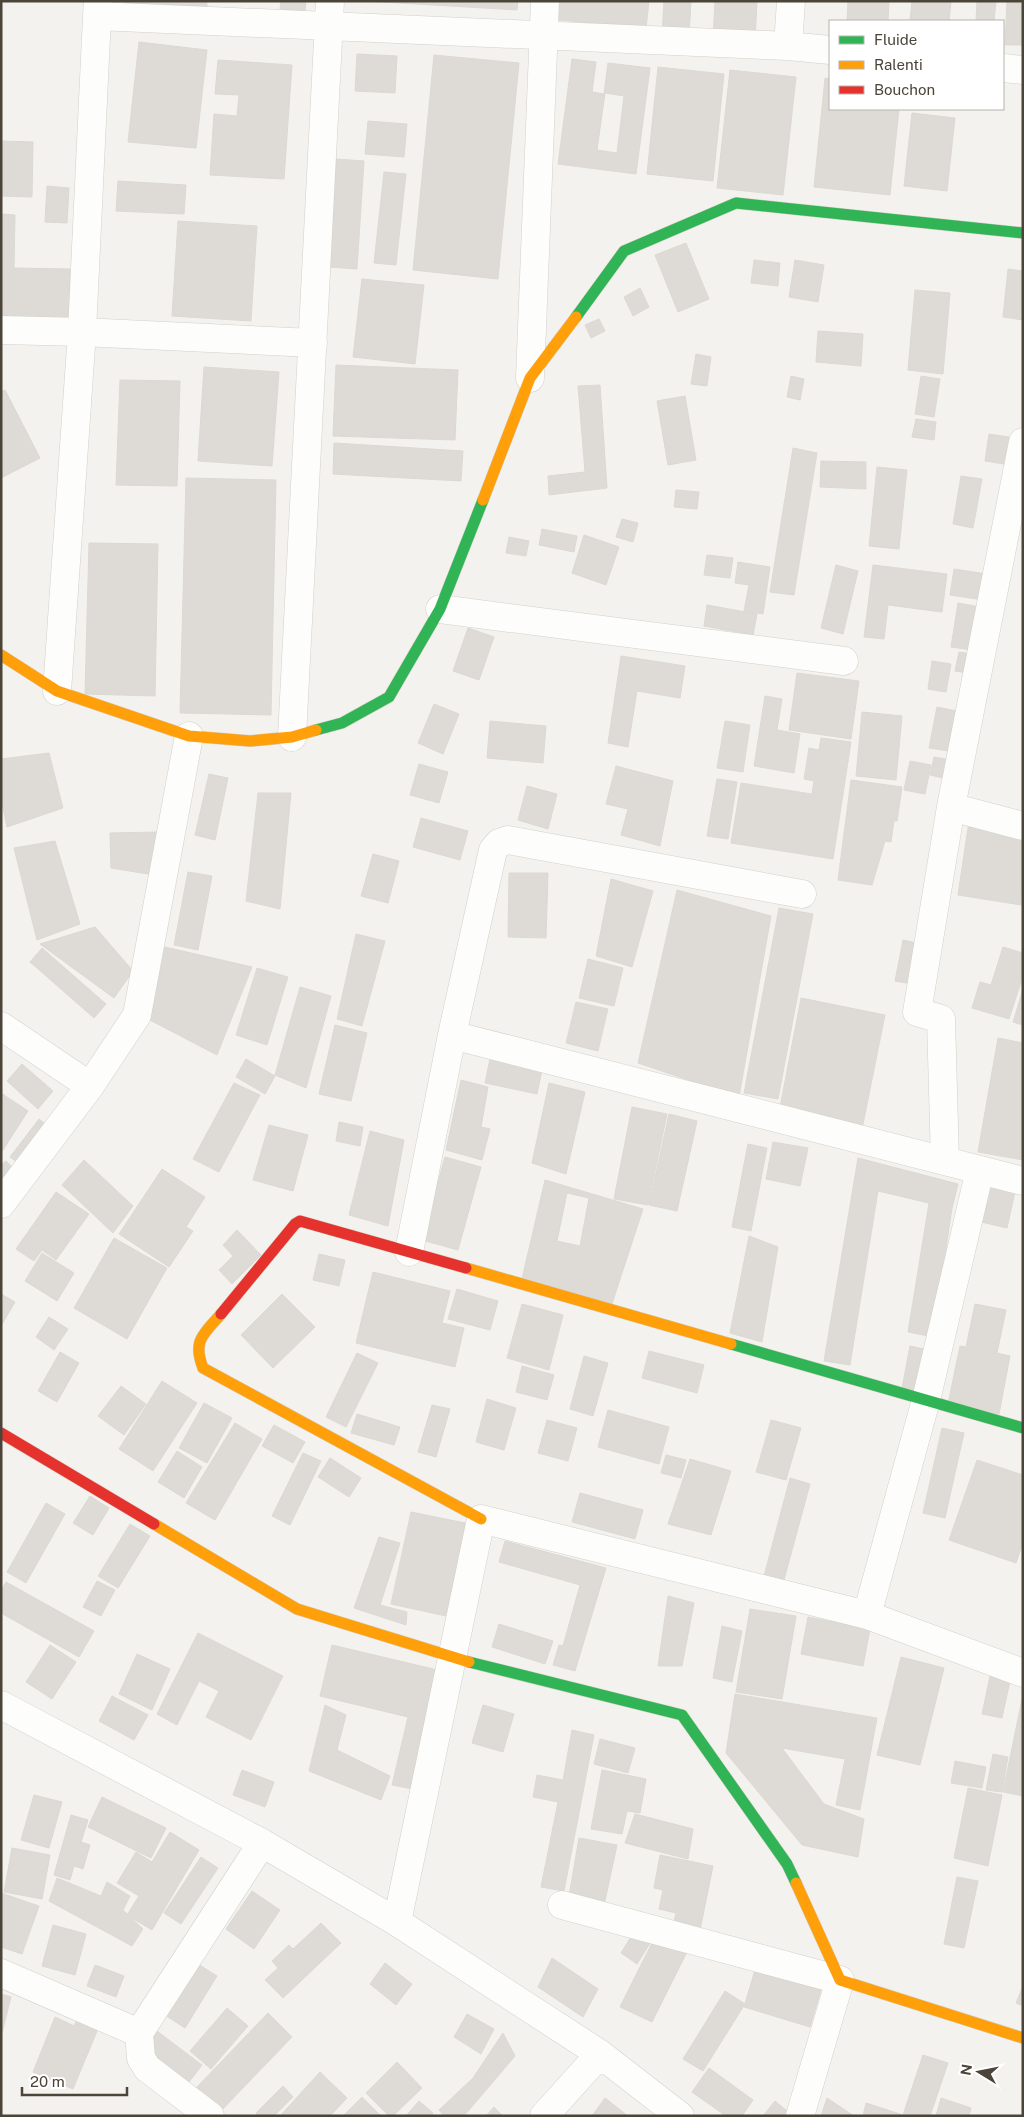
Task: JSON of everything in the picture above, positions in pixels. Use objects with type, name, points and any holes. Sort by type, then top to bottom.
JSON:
[{"type":"street","points":[[530,378],[545,1]]},
{"type":"street","points":[[788,46],[791,1]]},
{"type":"street","points":[[56,691],[82,332],[97,9],[329,13],[544,35],[788,46],[829,50]]},
{"type":"street","points":[[292,737],[329,13]]},
{"type":"street","points":[[1004,68],[1023,70]]},
{"type":"street","points":[[1,655],[56,691],[189,736],[250,741],[292,737],[342,723],[389,697],[440,609],[530,378],[624,251],[736,203],[1023,233]]},
{"type":"street","points":[[1,330],[313,343]]},
{"type":"street","points":[[945,1161],[941,1019],[917,1012],[951,807],[1023,442]]},
{"type":"street","points":[[440,609],[844,661]]},
{"type":"street","points":[[1,1204],[90,1086],[137,1015],[189,736]]},
{"type":"street","points":[[951,807],[1023,826]]},
{"type":"street","points":[[409,1252],[452,1035],[493,850],[500,843],[508,840],[802,894]]},
{"type":"street","points":[[1,1026],[90,1086]]},
{"type":"street","points":[[452,1035],[1023,1181]]},
{"type":"street","points":[[867,1615],[926,1400],[980,1170]]},
{"type":"street","points":[[1023,1428],[300,1221],[295,1224],[198,1342],[198,1355],[203,1368],[481,1519],[867,1615],[1023,1673]]},
{"type":"street","points":[[1,1433],[297,1609],[453,1658],[682,1715],[787,1864],[840,1980],[800,2116]]},
{"type":"street","points":[[397,1922],[481,1519]]},
{"type":"street","points":[[1,1705],[262,1843],[397,1922],[600,2054],[680,2116]]},
{"type":"street","points":[[210,2116],[147,2068],[141,2058],[140,2033],[262,1843]]},
{"type":"street","points":[[562,1905],[840,1980],[1023,2038]]},
{"type":"street","points":[[1,1973],[140,2033]]},
{"type":"street","points":[[544,2116],[600,2054]]},
{"type":"building","points":[[125,1],[207,1],[207,9],[125,5]]},
{"type":"building","points":[[281,1],[306,1],[305,12],[280,9]]},
{"type":"building","points":[[365,1],[518,1],[517,10]]},
{"type":"building","points":[[560,1],[649,1],[646,28],[559,20]]},
{"type":"building","points":[[664,1],[691,1],[689,36],[662,35]]},
{"type":"building","points":[[715,1],[757,1],[755,40],[713,38]]},
{"type":"building","points":[[848,1],[889,1],[888,20],[847,20]]},
{"type":"building","points":[[912,1],[951,1],[949,20],[910,20]]},
{"type":"building","points":[[977,1],[996,1],[994,20],[976,20]]},
{"type":"building","points":[[1007,1],[1023,1],[1023,45],[1005,45]]},
{"type":"building","points":[[139,42],[207,50],[196,148],[128,142]]},
{"type":"building","points":[[357,54],[397,56],[395,93],[355,91]]},
{"type":"building","points":[[434,55],[519,63],[498,279],[413,270]]},
{"type":"building","points":[[572,59],[596,62],[592,92],[604,94],[608,63],[650,68],[636,174],[558,164]],"holes":[[[605,93],[624,96],[617,153],[597,150]]]},
{"type":"building","points":[[218,60],[292,65],[284,179],[210,175],[214,114],[237,116],[239,95],[215,94]]},
{"type":"building","points":[[658,67],[724,74],[713,181],[647,174]]},
{"type":"building","points":[[730,70],[796,77],[783,195],[717,188]]},
{"type":"building","points":[[825,78],[829,79],[829,110],[899,110],[890,195],[814,187]]},
{"type":"building","points":[[912,113],[955,118],[947,191],[904,186]]},
{"type":"building","points":[[368,121],[407,124],[404,157],[365,154]]},
{"type":"building","points":[[1,141],[33,142],[32,197],[1,196]]},
{"type":"building","points":[[336,159],[364,161],[357,269],[329,267]]},
{"type":"building","points":[[384,172],[406,174],[396,265],[374,263]]},
{"type":"building","points":[[118,181],[186,185],[184,214],[116,211]]},
{"type":"building","points":[[47,186],[69,188],[67,223],[45,222]]},
{"type":"building","points":[[1,214],[15,215],[14,268],[70,269],[70,320],[1,319]]},
{"type":"building","points":[[178,221],[257,226],[251,321],[172,316]]},
{"type":"building","points":[[686,243],[709,299],[678,312],[655,255]]},
{"type":"building","points":[[754,260],[780,263],[778,286],[751,283]]},
{"type":"building","points":[[795,260],[824,265],[818,302],[789,297]]},
{"type":"building","points":[[1008,269],[1023,271],[1023,320],[1003,317]]},
{"type":"building","points":[[362,279],[424,285],[415,364],[353,357]]},
{"type":"building","points":[[640,288],[649,307],[633,316],[624,297]]},
{"type":"building","points":[[915,290],[950,293],[943,374],[908,370]]},
{"type":"building","points":[[599,319],[605,331],[591,338],[585,325]]},
{"type":"building","points":[[818,331],[863,334],[861,366],[816,362]]},
{"type":"building","points":[[696,354],[711,357],[707,386],[691,384]]},
{"type":"building","points":[[336,365],[458,370],[455,440],[333,436]]},
{"type":"building","points":[[204,367],[279,372],[272,466],[198,461]]},
{"type":"building","points":[[791,376],[804,379],[800,400],[787,397]]},
{"type":"building","points":[[921,376],[940,379],[934,417],[915,414]]},
{"type":"building","points":[[120,380],[180,381],[177,486],[116,485]]},
{"type":"building","points":[[600,385],[607,488],[549,495],[548,476],[585,472],[578,386]]},
{"type":"building","points":[[5,390],[40,458],[1,478],[1,392]]},
{"type":"building","points":[[685,396],[696,460],[668,465],[657,401]]},
{"type":"building","points":[[916,419],[936,422],[934,440],[912,437]]},
{"type":"building","points":[[989,434],[1009,437],[1004,464],[985,461]]},
{"type":"building","points":[[334,443],[463,451],[461,481],[333,474]]},
{"type":"building","points":[[793,448],[817,453],[794,595],[770,592]]},
{"type":"building","points":[[821,461],[866,462],[866,489],[820,487]]},
{"type":"building","points":[[877,467],[907,470],[899,549],[869,546]]},
{"type":"building","points":[[961,476],[982,479],[973,528],[953,524]]},
{"type":"building","points":[[186,478],[276,480],[271,715],[180,713]]},
{"type":"building","points":[[676,490],[699,492],[697,509],[674,507]]},
{"type":"building","points":[[622,519],[638,523],[633,542],[616,537]]},
{"type":"building","points":[[542,529],[577,536],[574,552],[539,545]]},
{"type":"building","points":[[584,535],[619,547],[606,585],[572,573]]},
{"type":"building","points":[[509,537],[529,541],[526,556],[506,553]]},
{"type":"building","points":[[89,543],[158,544],[155,696],[85,694]]},
{"type":"building","points":[[707,555],[733,558],[730,578],[704,575]]},
{"type":"building","points":[[738,562],[770,567],[763,614],[744,611],[749,585],[735,583]]},
{"type":"building","points":[[836,565],[858,571],[843,634],[821,628]]},
{"type":"building","points":[[873,565],[947,574],[942,612],[888,605],[884,639],[864,637]]},
{"type":"building","points":[[954,569],[987,574],[983,600],[950,595]]},
{"type":"building","points":[[958,603],[980,607],[972,650],[951,647]]},
{"type":"building","points":[[707,605],[757,614],[753,635],[704,626]]},
{"type":"building","points":[[468,628],[494,637],[479,680],[453,671]]},
{"type":"building","points":[[959,652],[977,655],[973,674],[955,671]]},
{"type":"building","points":[[621,656],[685,666],[680,698],[637,691],[628,747],[608,743]]},
{"type":"building","points":[[932,661],[951,664],[946,692],[928,689]]},
{"type":"building","points":[[797,673],[859,681],[851,739],[789,730]]},
{"type":"building","points":[[765,696],[782,699],[777,730],[800,734],[794,773],[754,766]]},
{"type":"building","points":[[434,704],[459,714],[443,754],[418,743]]},
{"type":"building","points":[[937,707],[957,711],[949,751],[929,748]]},
{"type":"building","points":[[862,712],[902,716],[896,780],[856,776]]},
{"type":"building","points":[[490,721],[546,726],[543,763],[487,758]]},
{"type":"building","points":[[725,721],[750,725],[743,772],[717,768]]},
{"type":"building","points":[[821,738],[851,742],[833,859],[731,843],[741,783],[812,794],[814,781],[804,779],[809,748],[819,750]]},
{"type":"building","points":[[49,753],[63,808],[7,827],[1,799],[1,759]]},
{"type":"building","points":[[934,757],[956,761],[952,780],[930,775]]},
{"type":"building","points":[[910,761],[931,765],[925,794],[904,790]]},
{"type":"building","points":[[419,764],[448,772],[439,803],[410,795]]},
{"type":"building","points":[[616,766],[673,781],[660,846],[621,835],[628,809],[606,804]]},
{"type":"building","points":[[209,774],[228,778],[215,840],[195,835]]},
{"type":"building","points":[[717,779],[737,782],[728,839],[707,836]]},
{"type":"building","points":[[851,780],[902,787],[897,821],[894,821],[891,842],[885,841],[872,885],[838,880]]},
{"type":"building","points":[[527,786],[557,794],[548,829],[518,820]]},
{"type":"building","points":[[258,793],[291,793],[280,909],[246,901]]},
{"type":"building","points":[[421,818],[468,831],[460,860],[413,847]]},
{"type":"building","points":[[969,821],[1023,829],[1021,905],[958,895]]},
{"type":"building","points":[[159,832],[154,875],[111,868],[110,833]]},
{"type":"building","points":[[55,841],[80,924],[37,940],[14,848]]},
{"type":"building","points":[[373,854],[399,861],[388,903],[361,896]]},
{"type":"building","points":[[188,872],[212,876],[198,950],[174,945]]},
{"type":"building","points":[[509,873],[548,873],[546,938],[508,937]]},
{"type":"building","points":[[611,879],[653,891],[632,967],[596,956]]},
{"type":"building","points":[[677,890],[771,916],[739,1097],[638,1063]]},
{"type":"building","points":[[779,908],[813,914],[778,1099],[744,1093]]},
{"type":"building","points":[[95,927],[133,971],[114,998],[40,944]]},
{"type":"building","points":[[356,934],[385,941],[362,1026],[337,1019]]},
{"type":"building","points":[[903,940],[926,945],[919,985],[895,981]]},
{"type":"building","points":[[165,947],[252,967],[217,1055],[150,1020]]},
{"type":"building","points":[[1003,947],[1023,953],[1023,976],[1009,1019],[972,1008],[980,982],[991,985]]},
{"type":"building","points":[[42,948],[106,1004],[94,1018],[30,962]]},
{"type":"building","points":[[588,959],[623,968],[614,1006],[579,998]]},
{"type":"building","points":[[257,968],[288,977],[267,1045],[236,1035]]},
{"type":"building","points":[[300,987],[331,996],[306,1088],[275,1075]]},
{"type":"building","points":[[1023,989],[1023,1025],[1013,1022]]},
{"type":"building","points":[[801,998],[885,1015],[862,1129],[779,1112]]},
{"type":"building","points":[[576,1002],[608,1009],[598,1051],[566,1043]]},
{"type":"building","points":[[335,1025],[367,1033],[351,1101],[319,1094]]},
{"type":"building","points":[[998,1038],[1023,1043],[1023,1160],[978,1152]]},
{"type":"building","points":[[246,1059],[275,1076],[265,1094],[236,1077]]},
{"type":"building","points":[[490,1059],[542,1070],[537,1094],[485,1083]]},
{"type":"building","points":[[22,1064],[53,1091],[38,1109],[7,1081]]},
{"type":"building","points":[[461,1080],[488,1087],[481,1127],[490,1129],[482,1160],[446,1150]]},
{"type":"building","points":[[234,1083],[260,1095],[219,1172],[193,1159]]},
{"type":"building","points":[[549,1083],[585,1092],[566,1174],[532,1163]]},
{"type":"building","points":[[1,1093],[28,1111],[1,1153]]},
{"type":"building","points":[[632,1107],[667,1114],[648,1205],[614,1199]]},
{"type":"building","points":[[669,1114],[697,1121],[677,1211],[649,1205]]},
{"type":"building","points":[[39,1119],[52,1129],[24,1167],[10,1157]]},
{"type":"building","points":[[339,1122],[363,1127],[360,1146],[336,1141]]},
{"type":"building","points":[[269,1125],[308,1135],[293,1191],[253,1180]]},
{"type":"building","points":[[370,1131],[404,1140],[388,1226],[349,1215]]},
{"type":"building","points":[[773,1142],[808,1148],[800,1186],[766,1179]]},
{"type":"building","points":[[748,1144],[767,1148],[751,1231],[732,1227]]},
{"type":"building","points":[[445,1157],[481,1167],[458,1250],[422,1240]]},
{"type":"building","points":[[858,1158],[958,1184],[952,1208],[933,1337],[908,1332],[929,1203],[878,1191],[850,1365],[824,1361]]},
{"type":"building","points":[[84,1160],[133,1206],[113,1233],[62,1185]]},
{"type":"building","points":[[6,1161],[20,1174],[1,1194],[1,1165]]},
{"type":"building","points":[[162,1169],[205,1197],[186,1227],[193,1231],[169,1267],[119,1234]]},
{"type":"building","points":[[983,1175],[1017,1183],[1007,1228],[973,1220]]},
{"type":"building","points":[[545,1180],[643,1209],[609,1313],[521,1283]],"holes":[[[567,1193],[589,1198],[580,1246],[557,1241]]]},
{"type":"building","points":[[56,1192],[89,1214],[56,1260],[42,1250],[34,1261],[16,1249]]},
{"type":"building","points":[[237,1230],[261,1255],[232,1284],[219,1270],[233,1256],[223,1245]]},
{"type":"building","points":[[749,1236],[778,1247],[762,1342],[730,1333]]},
{"type":"building","points":[[114,1238],[167,1268],[127,1339],[74,1308]]},
{"type":"building","points":[[42,1253],[74,1273],[57,1301],[25,1281]]},
{"type":"building","points":[[319,1254],[345,1260],[339,1286],[313,1280]]},
{"type":"building","points":[[373,1272],[450,1291],[442,1323],[464,1328],[455,1367],[356,1343]]},
{"type":"building","points":[[457,1289],[498,1301],[490,1330],[448,1319]]},
{"type":"building","points":[[1,1294],[15,1302],[1,1326]]},
{"type":"building","points":[[282,1294],[315,1327],[273,1368],[241,1335]]},
{"type":"building","points":[[522,1304],[563,1315],[549,1370],[507,1358]]},
{"type":"building","points":[[975,1304],[1006,1310],[997,1353],[1010,1356],[999,1414],[948,1404],[960,1346],[966,1347]]},
{"type":"building","points":[[49,1317],[68,1329],[54,1350],[36,1337]]},
{"type":"building","points":[[910,1346],[933,1351],[925,1392],[902,1388]]},
{"type":"building","points":[[649,1351],[704,1365],[697,1393],[642,1378]]},
{"type":"building","points":[[60,1352],[79,1363],[57,1402],[38,1391]]},
{"type":"building","points":[[357,1353],[378,1363],[346,1427],[326,1417]]},
{"type":"building","points":[[584,1356],[608,1363],[593,1416],[570,1409]]},
{"type":"building","points":[[522,1366],[554,1375],[547,1400],[516,1392]]},
{"type":"building","points":[[162,1381],[197,1403],[153,1471],[119,1449]]},
{"type":"building","points":[[121,1386],[146,1404],[124,1435],[98,1416]]},
{"type":"building","points":[[487,1399],[516,1408],[504,1450],[476,1442]]},
{"type":"building","points":[[204,1403],[232,1418],[207,1463],[179,1448]]},
{"type":"building","points":[[432,1405],[450,1409],[436,1457],[418,1452]]},
{"type":"building","points":[[608,1410],[669,1427],[659,1464],[598,1447]]},
{"type":"building","points":[[357,1414],[400,1427],[394,1445],[351,1433]]},
{"type":"building","points":[[547,1420],[577,1428],[568,1461],[538,1453]]},
{"type":"building","points":[[771,1420],[801,1428],[786,1480],[756,1472]]},
{"type":"building","points":[[235,1423],[262,1439],[215,1520],[186,1503]]},
{"type":"building","points":[[274,1425],[305,1442],[293,1463],[262,1446]]},
{"type":"building","points":[[942,1428],[964,1433],[945,1518],[923,1513]]},
{"type":"building","points":[[177,1451],[202,1467],[184,1498],[158,1482]]},
{"type":"building","points":[[303,1453],[321,1461],[290,1525],[272,1516]]},
{"type":"building","points":[[666,1455],[686,1460],[681,1478],[661,1473]]},
{"type":"building","points":[[330,1458],[361,1478],[349,1497],[318,1477]]},
{"type":"building","points":[[690,1459],[731,1471],[711,1535],[668,1524]]},
{"type":"building","points":[[977,1460],[1023,1475],[1023,1542],[1016,1563],[949,1540]]},
{"type":"building","points":[[790,1478],[810,1484],[784,1580],[764,1576]]},
{"type":"building","points":[[580,1493],[643,1510],[635,1539],[572,1522]]},
{"type":"building","points":[[90,1496],[109,1508],[93,1535],[73,1523]]},
{"type":"building","points":[[46,1503],[65,1514],[26,1583],[7,1572]]},
{"type":"building","points":[[411,1512],[475,1525],[455,1618],[391,1604]]},
{"type":"building","points":[[130,1524],[150,1536],[118,1588],[98,1576]]},
{"type":"building","points":[[379,1537],[400,1543],[380,1605],[407,1612],[406,1625],[354,1608]]},
{"type":"building","points":[[505,1541],[606,1568],[575,1671],[553,1665],[559,1645],[563,1646],[580,1585],[499,1562]]},
{"type":"building","points":[[97,1581],[115,1590],[101,1616],[83,1607]]},
{"type":"building","points":[[6,1582],[94,1631],[79,1657],[1,1613],[1,1591]]},
{"type":"building","points":[[668,1596],[694,1603],[682,1666],[658,1666]]},
{"type":"building","points":[[750,1609],[796,1616],[782,1699],[736,1692]]},
{"type":"building","points":[[808,1617],[870,1629],[863,1666],[801,1654]]},
{"type":"building","points":[[499,1624],[553,1641],[545,1664],[492,1647]]},
{"type":"building","points":[[722,1626],[742,1631],[732,1682],[713,1678]]},
{"type":"building","points":[[198,1633],[283,1676],[251,1740],[206,1717],[219,1691],[199,1681],[177,1725],[157,1714]]},
{"type":"building","points":[[50,1645],[76,1662],[52,1699],[26,1682]]},
{"type":"building","points":[[332,1645],[446,1672],[418,1790],[392,1785],[408,1717],[320,1696]]},
{"type":"building","points":[[137,1654],[170,1669],[152,1710],[119,1694]]},
{"type":"building","points":[[901,1657],[944,1668],[920,1765],[877,1755]]},
{"type":"building","points":[[990,1676],[1010,1681],[1002,1718],[982,1714]]},
{"type":"building","points":[[735,1694],[877,1718],[860,1810],[836,1805],[845,1759],[782,1748],[824,1804],[864,1819],[858,1857],[802,1845],[726,1753]]},
{"type":"building","points":[[112,1696],[148,1715],[134,1740],[99,1721]]},
{"type":"building","points":[[1023,1699],[1023,1796],[1003,1792]]},
{"type":"building","points":[[325,1705],[346,1715],[337,1750],[390,1776],[381,1800],[309,1771]]},
{"type":"building","points":[[483,1705],[514,1714],[503,1752],[472,1743]]},
{"type":"building","points":[[572,1730],[594,1735],[564,1891],[541,1887],[558,1802],[533,1797],[537,1775],[563,1780]]},
{"type":"building","points":[[600,1739],[635,1748],[628,1773],[594,1764]]},
{"type":"building","points":[[993,1754],[1008,1757],[1002,1792],[986,1790]]},
{"type":"building","points":[[955,1761],[986,1767],[982,1788],[951,1783]]},
{"type":"building","points":[[242,1770],[274,1782],[265,1807],[233,1795]]},
{"type":"building","points":[[602,1770],[646,1779],[640,1813],[627,1811],[622,1834],[591,1829]]},
{"type":"building","points":[[968,1788],[1002,1795],[988,1866],[954,1858]]},
{"type":"building","points":[[34,1795],[62,1802],[49,1848],[21,1840]]},
{"type":"building","points":[[102,1797],[166,1828],[151,1858],[88,1827]]},
{"type":"building","points":[[635,1814],[693,1829],[688,1859],[625,1843]]},
{"type":"building","points":[[71,1815],[88,1820],[81,1842],[90,1845],[83,1869],[74,1866],[70,1880],[54,1875]]},
{"type":"building","points":[[170,1832],[199,1850],[152,1930],[127,1915],[139,1896],[117,1883],[136,1852],[152,1862]]},
{"type":"building","points":[[579,1838],[617,1845],[603,1910],[569,1896]]},
{"type":"building","points":[[12,1848],[50,1855],[42,1899],[4,1892]]},
{"type":"building","points":[[660,1855],[713,1866],[699,1935],[672,1930],[676,1913],[659,1909],[663,1890],[654,1888]]},
{"type":"building","points":[[201,1857],[218,1868],[181,1924],[164,1913]]},
{"type":"building","points":[[957,1877],[978,1881],[964,1948],[944,1944]]},
{"type":"building","points":[[57,1878],[101,1896],[107,1882],[130,1896],[123,1910],[143,1929],[132,1946],[49,1901]]},
{"type":"building","points":[[252,1891],[280,1910],[254,1949],[226,1929]]},
{"type":"building","points":[[1,1893],[39,1906],[22,1954],[1,1947]]},
{"type":"building","points":[[321,1923],[341,1943],[283,1998],[265,1980],[278,1968],[272,1961],[289,1945],[293,1949]]},
{"type":"building","points":[[53,1925],[86,1934],[75,1975],[42,1966]]},
{"type":"building","points":[[637,1927],[654,1937],[637,1964],[621,1953]]},
{"type":"building","points":[[656,1935],[688,1950],[652,2022],[620,2007]]},
{"type":"building","points":[[552,1958],[598,1989],[583,2017],[538,1987]]},
{"type":"building","points":[[385,1963],[412,1984],[396,2005],[370,1984]]},
{"type":"building","points":[[198,1964],[217,1976],[185,2028],[165,2015]]},
{"type":"building","points":[[95,1965],[124,1976],[116,1997],[87,1986]]},
{"type":"building","points":[[755,1970],[821,1990],[810,2027],[744,2007]]},
{"type":"building","points":[[1023,1986],[1023,2006],[1016,2003]]},
{"type":"building","points":[[725,1991],[745,2004],[703,2071],[683,2059]]},
{"type":"building","points":[[1,1994],[11,1997],[1,2037]]},
{"type":"building","points":[[227,2008],[248,2026],[211,2069],[190,2051]]},
{"type":"building","points":[[268,2013],[292,2037],[219,2113],[195,2089]]},
{"type":"building","points":[[467,2014],[494,2029],[481,2054],[454,2037]]},
{"type":"building","points":[[79,2015],[100,2024],[73,2089],[33,2072],[55,2017],[74,2026]]},
{"type":"building","points":[[157,2031],[202,2065],[189,2082],[144,2047]]},
{"type":"building","points":[[503,2033],[515,2056],[464,2116],[444,2116],[439,2110],[473,2078]]},
{"type":"building","points":[[923,2055],[948,2063],[930,2116],[863,2116],[866,2103],[903,2115]]},
{"type":"building","points":[[397,2062],[422,2088],[393,2116],[389,2116],[366,2093]]},
{"type":"building","points":[[709,2068],[753,2100],[742,2116],[726,2116],[692,2092]]},
{"type":"building","points":[[320,2072],[347,2098],[330,2116],[280,2116]]},
{"type":"building","points":[[283,2086],[293,2097],[274,2116],[258,2116],[256,2113]]},
{"type":"building","points":[[362,2097],[381,2116],[343,2116]]},
{"type":"building","points":[[605,2098],[628,2116],[592,2116]]},
{"type":"building","points":[[827,2098],[854,2116],[821,2116]]},
{"type":"building","points":[[941,2098],[971,2108],[969,2116],[936,2116]]},
{"type":"building","points":[[419,2101],[433,2113],[431,2116],[406,2116]]},
{"type":"building","points":[[775,2101],[793,2116],[763,2116]]},
{"type":"building","points":[[494,2107],[503,2116],[486,2116]]},
{"type":"traffic: fast","points":[[576,317],[624,251],[736,203],[1023,233]]},
{"type":"traffic: fast","points":[[316,730],[342,723],[389,697],[440,609],[483,500]]},
{"type":"traffic: fast","points":[[731,1344],[1023,1428]]},
{"type":"traffic: fast","points":[[469,1662],[682,1715],[787,1864],[796,1883]]},
{"type":"traffic: slow","points":[[483,500],[530,378],[576,317]]},
{"type":"traffic: slow","points":[[1,655],[57,691],[189,736],[250,741],[292,737],[316,730]]},
{"type":"traffic: slow","points":[[466,1268],[731,1344]]},
{"type":"traffic: slow","points":[[221,1314],[205,1332],[199,1344],[203,1368],[481,1519]]},
{"type":"traffic: slow","points":[[154,1524],[297,1609],[469,1662]]},
{"type":"traffic: slow","points":[[796,1883],[840,1980],[1023,2038]]},
{"type":"traffic: jam","points":[[221,1314],[295,1224],[300,1221],[466,1268]]},
{"type":"traffic: jam","points":[[1,1433],[154,1524]]}]
